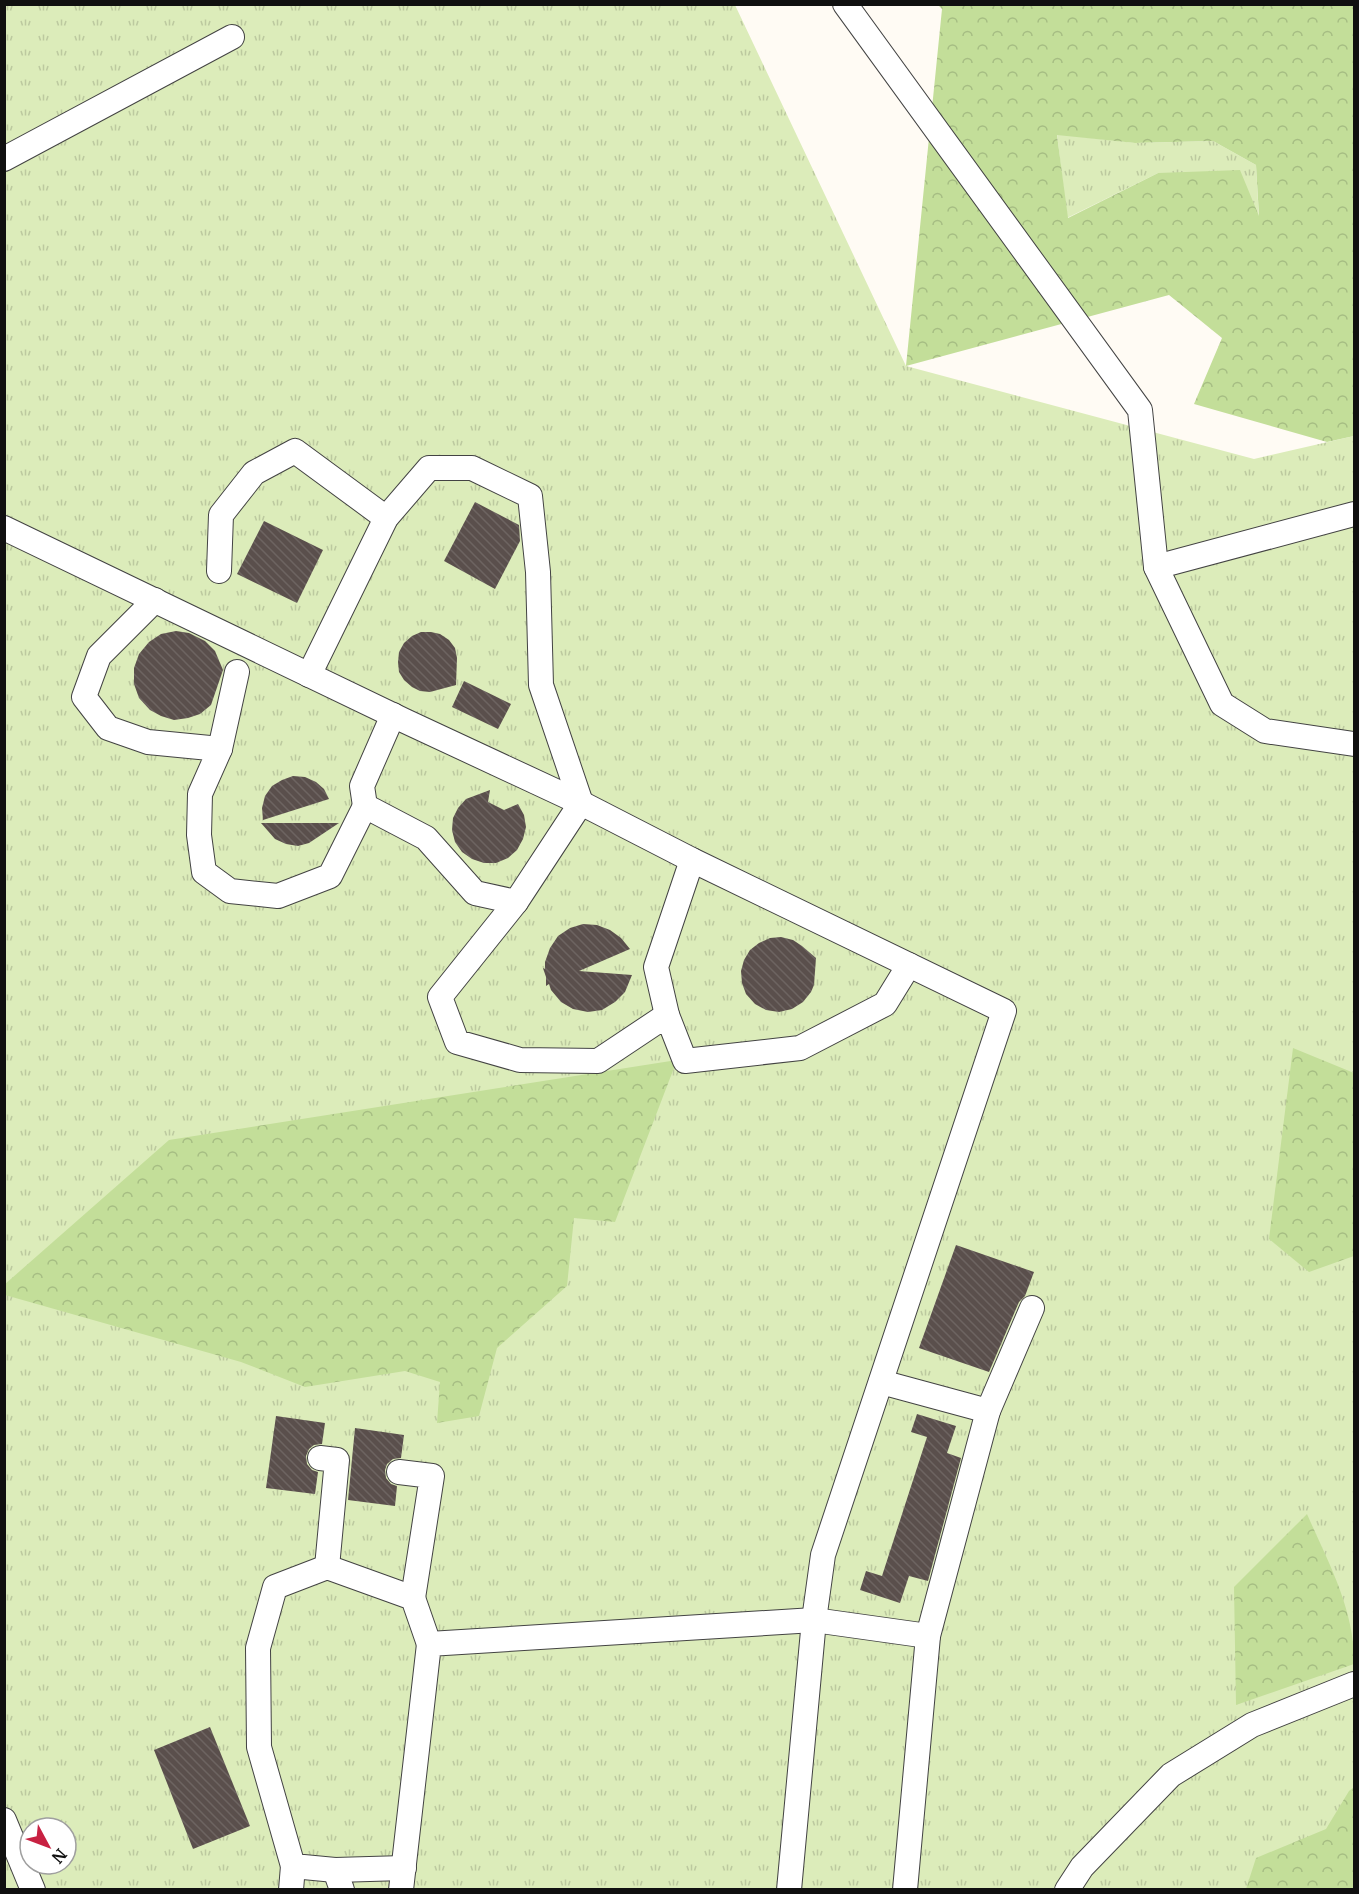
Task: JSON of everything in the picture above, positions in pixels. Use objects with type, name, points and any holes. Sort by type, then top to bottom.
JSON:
[{"type":"street","points":[[845,4],[1140,410],[1156,567],[1222,704],[1265,731],[1354,744]]},
{"type":"street","points":[[4,159],[232,37]]},
{"type":"street","points":[[219,571],[221,515],[254,473],[295,451],[386,518]]},
{"type":"street","points":[[309,675],[386,518],[429,468],[472,468],[530,496],[538,572],[541,685],[581,803]]},
{"type":"street","points":[[1156,567],[1354,514]]},
{"type":"street","points":[[4,528],[581,803],[692,860],[1004,1011],[823,1555],[814,1620],[789,1890]]},
{"type":"street","points":[[155,600],[99,656],[84,697],[108,728],[148,741],[220,749]]},
{"type":"street","points":[[237,672],[220,749],[200,795],[199,835],[204,872],[230,891],[278,897],[330,876],[365,806],[362,786],[393,715]]},
{"type":"street","points":[[581,803],[516,902],[440,997],[457,1042],[520,1060],[598,1061],[668,1016]]},
{"type":"street","points":[[365,806],[426,838],[475,893],[516,902]]},
{"type":"street","points":[[692,860],[656,967],[668,1016],[685,1061],[800,1048],[885,1004],[909,965]]},
{"type":"street","points":[[905,1890],[928,1636],[988,1411],[1032,1308]]},
{"type":"street","points":[[881,1382],[988,1411]]},
{"type":"street","points":[[320,1458],[337,1460],[327,1567]]},
{"type":"street","points":[[399,1472],[432,1476],[413,1598],[429,1644],[402,1879],[292,1878],[258,1747],[258,1648],[275,1587],[327,1567],[413,1598]]},
{"type":"street","points":[[429,1644],[814,1620],[928,1636]]},
{"type":"street","points":[[1067,1890],[1082,1867],[1171,1775],[1252,1725],[1354,1684]]},
{"type":"street","points":[[4,1820],[33,1890]]},
{"type":"green space","points":[[5,5],[735,5],[906,366],[1254,459],[1354,436],[1354,1889],[5,1890]]},
{"type":"green space","points":[[938,5],[1354,5],[1354,436],[1327,442],[1194,404],[1222,338],[1169,295],[906,366],[942,9]],"holes":[[[1057,135],[1135,143],[1213,141],[1256,165],[1259,216],[1240,170],[1158,173],[1068,218]]]},
{"type":"green space","points":[[1057,134],[1135,143],[1213,141],[1256,165],[1259,219],[1158,173],[1067,218]]},
{"type":"green space","points":[[1293,1048],[1354,1073],[1354,1256],[1309,1272],[1269,1239]]},
{"type":"green space","points":[[677,1060],[615,1222],[574,1218],[567,1286],[497,1348],[479,1416],[437,1423],[440,1382],[405,1371],[305,1387],[241,1362],[5,1295],[4,1285],[169,1140]]},
{"type":"green space","points":[[1307,1514],[1345,1605],[1353,1644],[1354,1664],[1236,1705],[1234,1587]]},
{"type":"green space","points":[[1354,1787],[1354,1889],[1246,1889],[1256,1858],[1326,1829],[1349,1791]]},
{"type":"building","points":[[475,502],[519,525],[520,541],[495,589],[444,561]]},
{"type":"building","points":[[264,521],[323,550],[297,603],[237,574]]},
{"type":"building","points":[[176,631],[189,633],[205,641],[215,651],[223,670],[211,705],[200,714],[174,720],[150,710],[139,698],[134,684],[134,668],[139,654],[149,642],[161,634]]},
{"type":"building","points":[[421,632],[440,634],[455,648],[456,685],[430,692],[420,691],[404,680],[399,672],[399,652],[404,643]]},
{"type":"building","points":[[464,681],[511,704],[498,729],[452,707]]},
{"type":"building","points":[[293,776],[305,777],[316,782],[324,789],[329,799],[263,820],[262,808],[265,796],[272,786]]},
{"type":"building","points":[[490,790],[488,802],[504,810],[518,804],[524,815],[526,827],[517,850],[508,858],[496,863],[484,863],[462,852],[455,842],[452,830],[453,818],[466,799]]},
{"type":"building","points":[[261,823],[339,823],[309,843],[298,846],[275,839]]},
{"type":"building","points":[[583,924],[597,925],[610,930],[630,949],[579,971],[632,975],[625,992],[615,1002],[602,1010],[588,1012],[573,1009],[561,1002],[549,984],[546,986],[543,968],[545,969],[550,948],[558,936],[570,928]]},
{"type":"building","points":[[781,937],[793,940],[816,958],[814,985],[811,992],[803,1002],[792,1009],[779,1012],[766,1010],[755,1004],[746,994],[741,971],[750,950],[770,938]]},
{"type":"building","points":[[956,1245],[1034,1272],[989,1372],[919,1348]]},
{"type":"building","points":[[917,1414],[956,1426],[947,1453],[961,1458],[928,1581],[909,1576],[900,1603],[860,1590],[866,1571],[882,1576],[927,1437],[911,1432]]},
{"type":"building","points":[[276,1416],[325,1423],[322,1444],[314,1445],[306,1456],[307,1464],[312,1470],[318,1472],[315,1494],[266,1488]]},
{"type":"building","points":[[355,1428],[404,1435],[401,1458],[393,1459],[387,1464],[385,1470],[386,1478],[391,1484],[397,1486],[395,1506],[348,1500]]},
{"type":"building","points":[[210,1727],[250,1826],[193,1849],[154,1750]]}]
